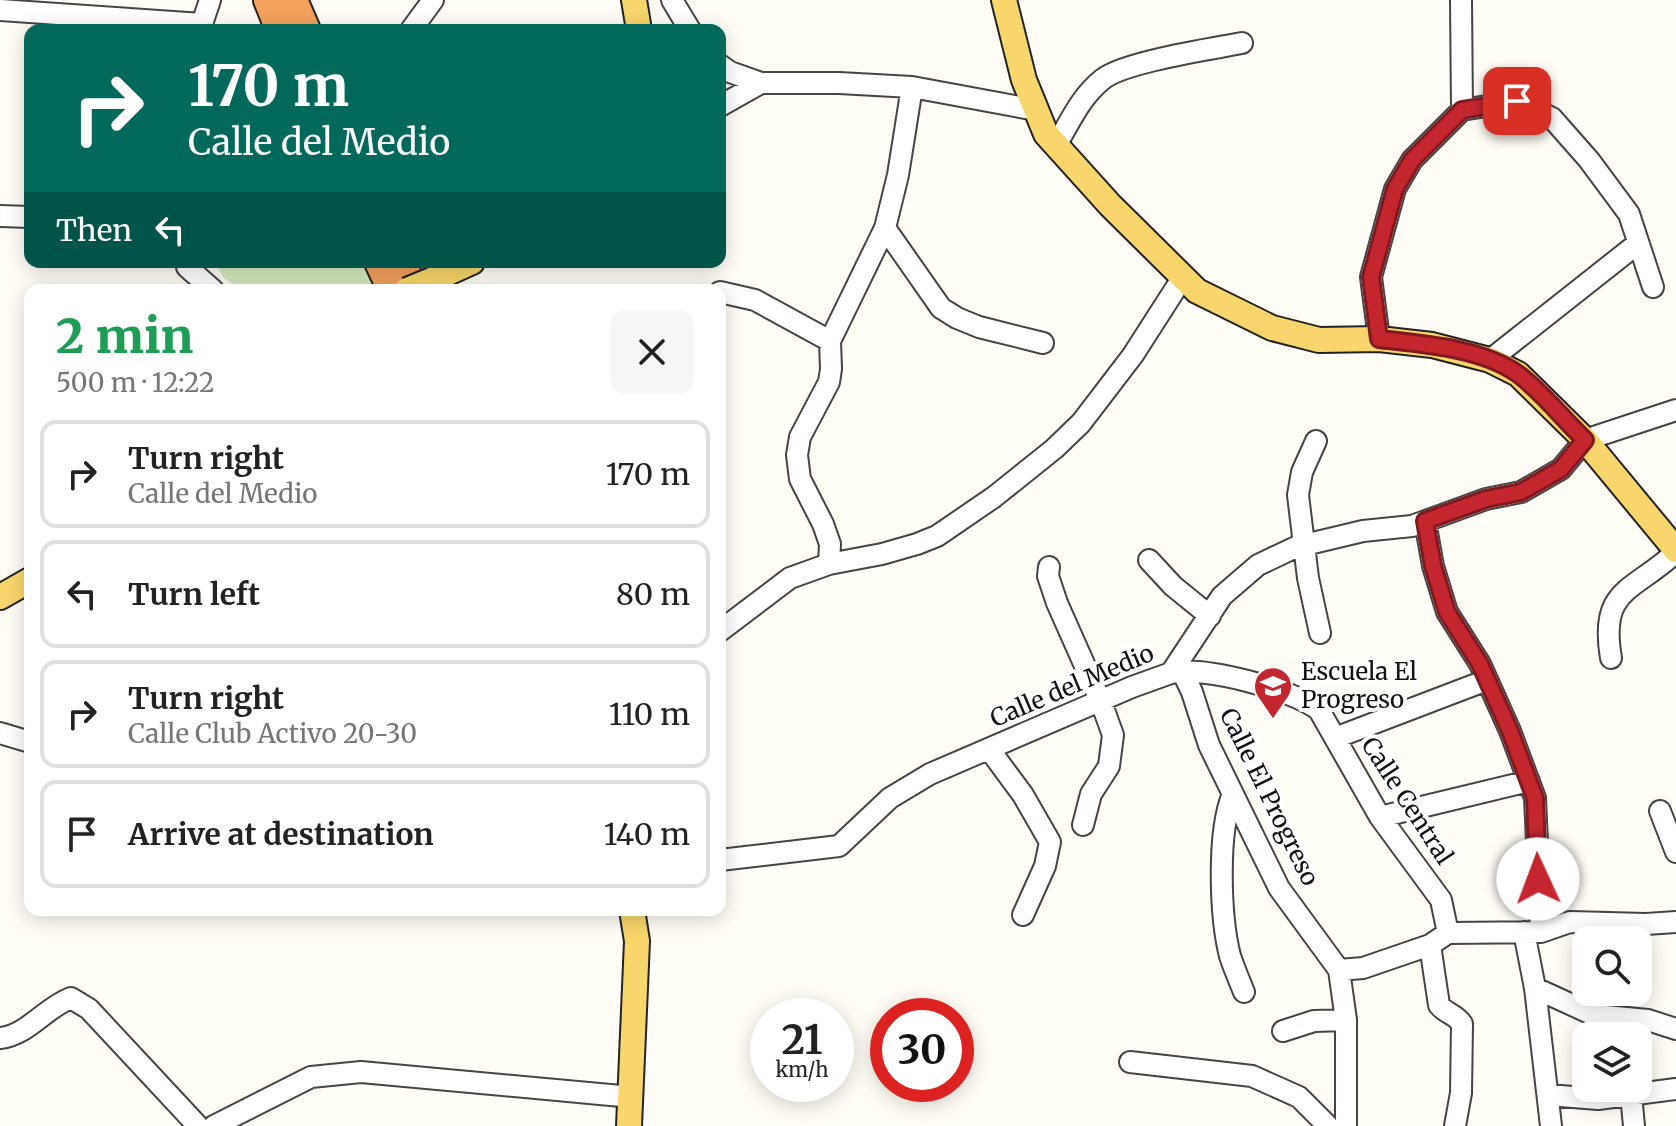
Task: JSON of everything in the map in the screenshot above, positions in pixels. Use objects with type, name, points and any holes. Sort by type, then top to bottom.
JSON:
[{"type":"highway","points":[[268,0],[278,24]]},
{"type":"highway","points":[[293,0],[303,24]]},
{"type":"main road","points":[[634,0],[638,24]]},
{"type":"main road","points":[[1004,0],[1024,80],[1046,134],[1110,205],[1197,291],[1272,328],[1319,340],[1379,339],[1432,345],[1490,360],[1518,374],[1585,440],[1676,551]]},
{"type":"main road","points":[[422,284],[459,268]]},
{"type":"main road","points":[[0,597],[24,583]]},
{"type":"main road","points":[[629,1126],[637,941],[633,916]]},
{"type":"street","points":[[202,24],[210,0]]},
{"type":"street","points":[[415,24],[433,0]]},
{"type":"street","points":[[672,0],[686,24]]},
{"type":"street","points":[[1461,0],[1462,110]]},
{"type":"street","points":[[0,10],[113,24]]},
{"type":"street","points":[[1056,145],[1080,104],[1106,76],[1173,57],[1242,43]]},
{"type":"street","points":[[726,69],[761,83],[912,87],[1036,110]]},
{"type":"street","points":[[726,103],[761,83]]},
{"type":"street","points":[[829,564],[830,544],[800,479],[797,455],[800,437],[829,382],[830,341],[885,228],[898,175],[912,87]]},
{"type":"street","points":[[1379,339],[1371,277],[1395,189],[1412,160],[1462,110],[1517,101],[1552,118],[1589,160],[1629,214],[1653,287]]},
{"type":"street","points":[[0,216],[24,217]]},
{"type":"street","points":[[885,228],[941,308],[979,327],[1043,343]]},
{"type":"street","points":[[1490,360],[1637,244]]},
{"type":"street","points":[[190,268],[207,284]]},
{"type":"street","points":[[726,626],[790,578],[829,564],[882,554],[937,536],[994,497],[1081,423],[1111,386],[1183,277]]},
{"type":"street","points":[[726,293],[755,300],[830,341]]},
{"type":"street","points":[[1585,440],[1676,410]]},
{"type":"street","name":"Calle del Medio","points":[[726,859],[839,846],[890,798],[930,774],[1177,672],[1222,596],[1258,565],[1303,544],[1363,531],[1412,526],[1486,499],[1521,492],[1561,469],[1585,440]]},
{"type":"street","points":[[1316,441],[1302,472],[1298,495],[1303,544],[1320,633]]},
{"type":"street","points":[[1425,521],[1433,566],[1447,612],[1487,680],[1535,798],[1532,932],[1535,988],[1551,1126]]},
{"type":"street","points":[[1611,658],[1607,634],[1613,604],[1622,592],[1649,575],[1676,551]]},
{"type":"street","points":[[1149,560],[1173,586],[1210,616]]},
{"type":"street","points":[[1049,567],[1048,576],[1057,603],[1113,735],[1109,766],[1091,794],[1083,825]]},
{"type":"street","name":"Calle Central","points":[[1177,672],[1207,673],[1267,687],[1309,702],[1325,717],[1380,817],[1441,900],[1448,933]]},
{"type":"street","name":"Calle El Progreso","points":[[1177,672],[1192,692],[1209,745],[1279,888],[1339,970],[1346,1020],[1346,1126]]},
{"type":"street","points":[[1335,738],[1487,680]]},
{"type":"street","points":[[0,733],[24,740]]},
{"type":"street","points":[[989,749],[1023,795],[1050,842],[1045,866],[1023,915]]},
{"type":"street","points":[[1380,817],[1529,781]]},
{"type":"street","points":[[1233,794],[1226,810],[1222,870],[1230,955],[1244,992]]},
{"type":"street","points":[[1660,811],[1676,852]]},
{"type":"street","points":[[1339,970],[1363,968],[1430,945],[1448,933],[1532,932],[1570,922],[1676,922]]},
{"type":"street","points":[[1430,945],[1439,1005],[1444,1011],[1457,1016],[1462,1024],[1461,1093],[1455,1126]]},
{"type":"street","points":[[1535,988],[1594,1015],[1648,1020],[1676,1029]]},
{"type":"street","points":[[0,1038],[32,1025],[55,1004],[71,998],[89,1009],[198,1126]]},
{"type":"street","points":[[1283,1031],[1314,1021],[1346,1020]]},
{"type":"street","points":[[1130,1062],[1252,1076],[1299,1097],[1328,1126]]},
{"type":"street","points":[[214,1126],[311,1077],[361,1072],[632,1097]]},
{"type":"street","points":[[1652,1092],[1676,1089]]},
{"type":"street","points":[[1548,1095],[1572,1097]]},
{"type":"street","points":[[1632,1102],[1634,1126]]},
{"type":"green space","points":[[218,268],[367,268],[373,284],[232,284]]},
{"type":"place","name":"Escuela El Progreso","points":[[1273,720]]},
{"type":"route","points":[[1517,101],[1462,110],[1412,160],[1395,189],[1371,277],[1379,339],[1432,345],[1490,360],[1518,374],[1585,440],[1561,469],[1521,492],[1486,499],[1425,521],[1433,566],[1447,612],[1480,664],[1535,798],[1538,879]]}]
